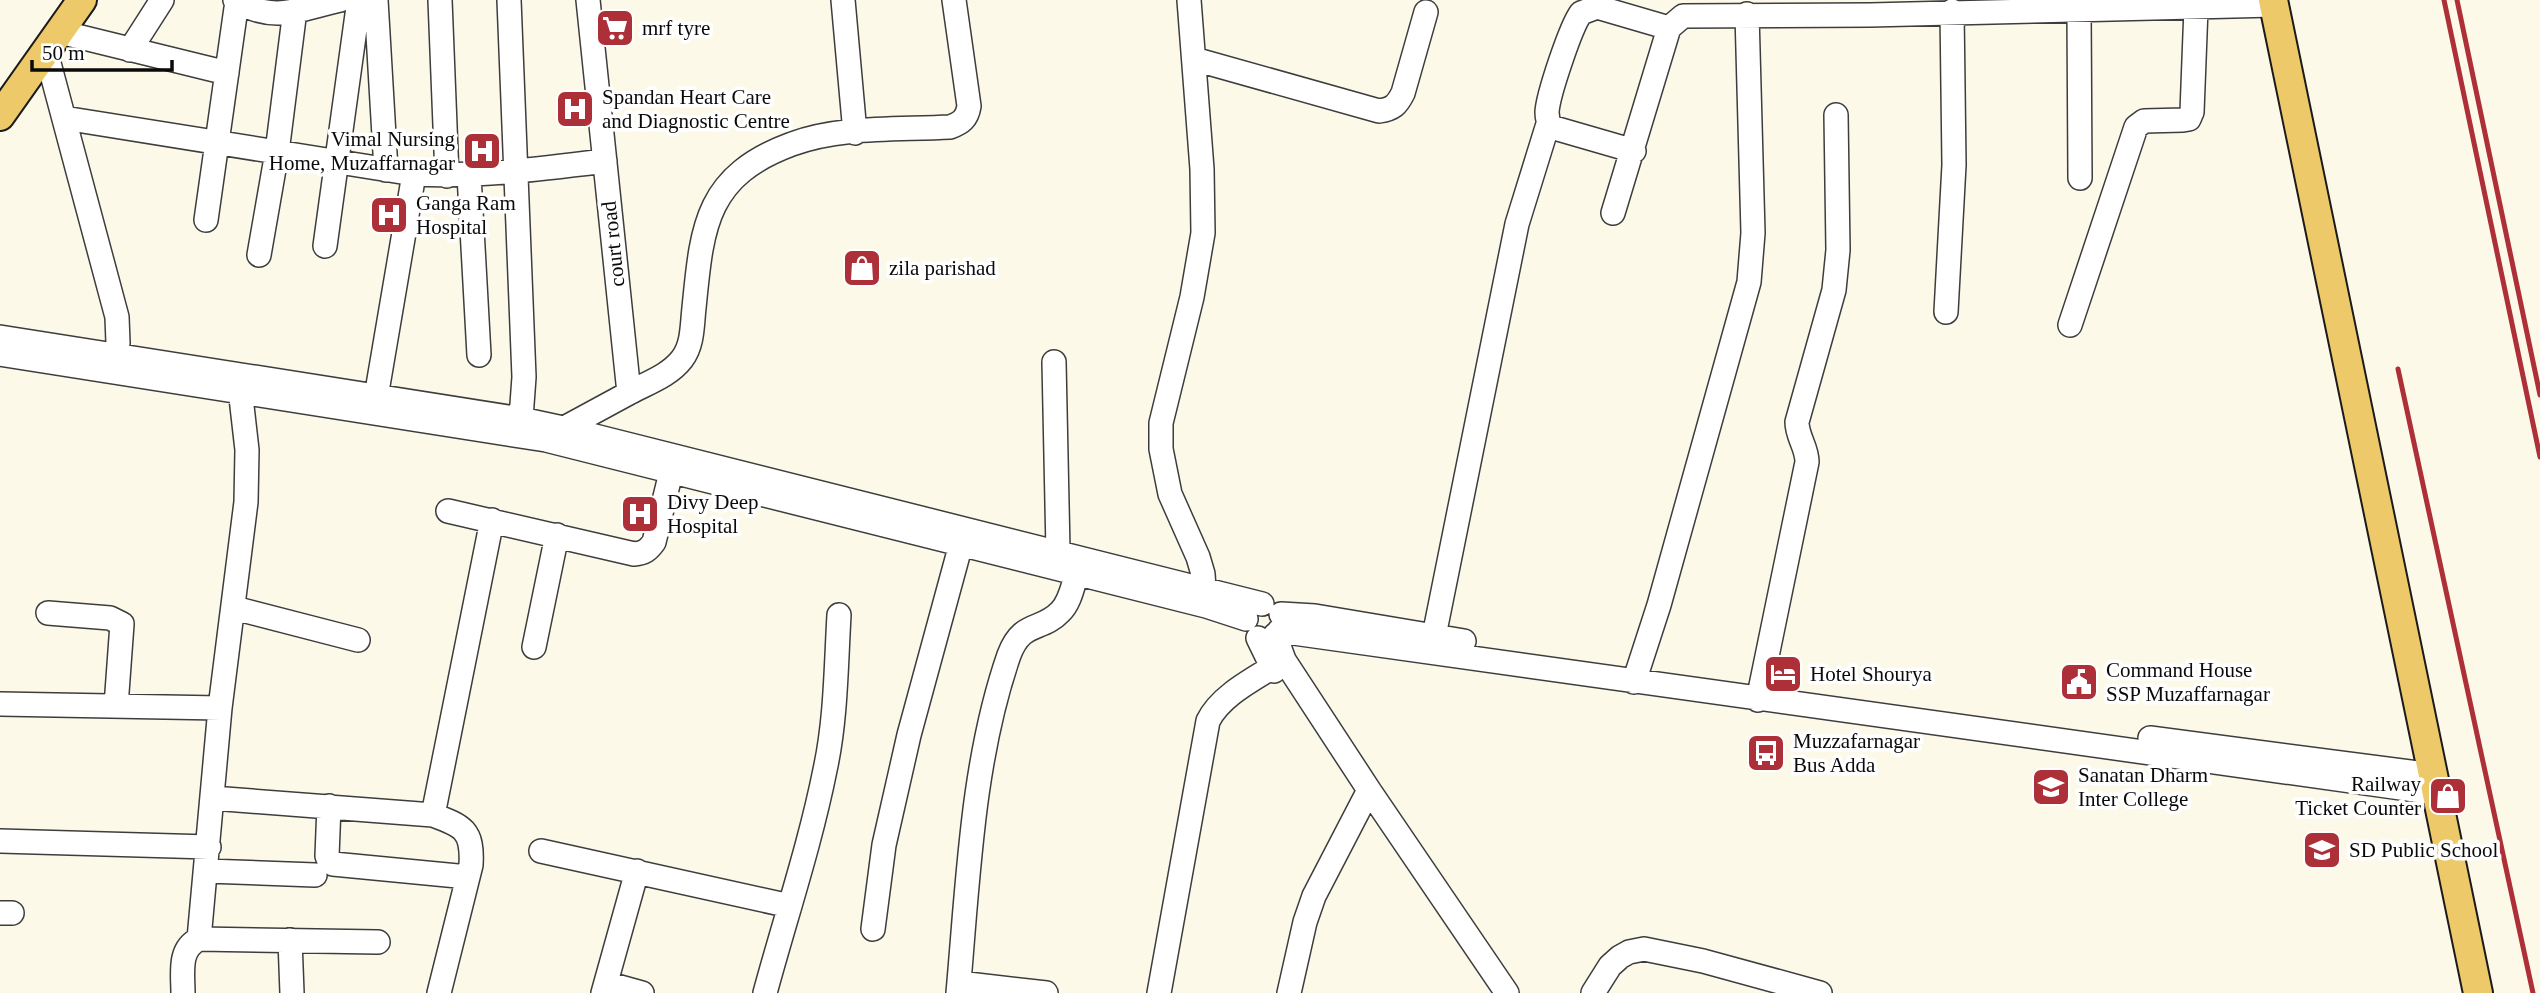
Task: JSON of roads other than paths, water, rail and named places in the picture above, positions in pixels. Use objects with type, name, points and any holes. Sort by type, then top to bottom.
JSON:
[{"type":"main road","points":[[0,116],[80,0]]},
{"type":"main road","points":[[2273,2],[2477,993]]},
{"type":"street","points":[[0,103],[80,0]]},
{"type":"street","points":[[130,50],[162,0]]},
{"type":"street","points":[[206,220],[227,73],[248,3],[278,14],[340,0]]},
{"type":"street","points":[[325,246],[359,0]]},
{"type":"street","points":[[376,0],[386,170]]},
{"type":"street","points":[[440,0],[479,355]]},
{"type":"street","points":[[509,0],[524,377],[520,427]]},
{"type":"street","name":"court road","points":[[588,0],[629,393]]},
{"type":"street","points":[[843,0],[855,132]]},
{"type":"street","points":[[555,434],[669,372],[684,358],[691,339],[704,229],[714,205],[736,176],[762,156],[795,143],[855,132],[950,127],[961,123],[968,114],[969,106],[954,0]]},
{"type":"street","points":[[1189,0],[1202,169],[1203,233],[1192,297],[1161,423],[1161,449],[1170,494],[1198,557],[1205,597]]},
{"type":"street","points":[[1434,636],[1517,223],[1548,124],[1547,109],[1562,60],[1581,13],[1597,7],[1683,14],[1747,14],[1870,7],[2012,6],[2079,10],[2196,8],[2273,2]]},
{"type":"street","points":[[1944,8],[1954,165],[1947,312]]},
{"type":"street","points":[[2070,325],[2136,127],[2144,121],[2189,119],[2192,113],[2196,8]]},
{"type":"street","points":[[259,255],[277,152],[295,10]]},
{"type":"street","points":[[2079,10],[2080,178]]},
{"type":"street","points":[[1194,59],[1379,111],[1391,110],[1403,93],[1426,12]]},
{"type":"street","points":[[1613,214],[1683,14]]},
{"type":"street","points":[[1636,676],[1659,605],[1749,282],[1753,233],[1747,14]]},
{"type":"street","points":[[115,363],[118,343],[117,317],[64,118],[53,42],[130,50],[227,73]]},
{"type":"street","points":[[1760,693],[1807,462],[1806,449],[1799,436],[1797,422],[1834,290],[1838,250],[1836,115]]},
{"type":"street","points":[[64,118],[414,174],[515,173],[605,161]]},
{"type":"street","points":[[1548,124],[1634,151]]},
{"type":"street","points":[[375,405],[414,174]]},
{"type":"street","points":[[0,337],[115,363],[555,434],[961,544],[1077,573],[1205,597]]},
{"type":"street","points":[[0,354],[115,363]]},
{"type":"street","points":[[1054,362],[1058,551]]},
{"type":"street","points":[[199,939],[220,708],[234,608],[248,472],[239,383]]},
{"type":"street","points":[[674,465],[1058,551],[1205,597],[1267,623],[1636,676],[2435,784]]},
{"type":"street","points":[[448,511],[634,554],[649,550],[654,542],[674,465]]},
{"type":"street","points":[[433,815],[492,520]]},
{"type":"street","points":[[534,647],[557,535]]},
{"type":"street","points":[[873,929],[884,845],[909,735],[961,544]]},
{"type":"street","points":[[1046,993],[959,988],[974,820],[989,729],[1010,653],[1023,632],[1055,617],[1064,609],[1077,573]]},
{"type":"street","points":[[234,608],[358,640]]},
{"type":"street","points":[[48,613],[110,618],[122,624],[116,706]]},
{"type":"street","points":[[765,993],[826,767],[839,615]]},
{"type":"street","points":[[1267,623],[1315,616],[1434,636],[1636,676]]},
{"type":"street","points":[[1267,623],[1278,664],[1491,993]]},
{"type":"street","points":[[1159,993],[1208,721],[1213,710],[1222,701],[1278,664]]},
{"type":"street","points":[[0,704],[220,708]]},
{"type":"street","points":[[1289,993],[1314,896],[1366,797]]},
{"type":"street","points":[[1366,797],[1507,993]]},
{"type":"street","points":[[212,798],[433,815],[466,831],[472,853],[439,993]]},
{"type":"street","points":[[329,806],[327,856],[328,861],[333,864],[468,877]]},
{"type":"street","points":[[0,841],[209,847]]},
{"type":"street","points":[[541,851],[790,906]]},
{"type":"street","points":[[207,871],[315,875]]},
{"type":"street","points":[[636,871],[605,988],[642,993]]},
{"type":"street","points":[[183,993],[185,950],[190,943],[199,939],[378,942]]},
{"type":"street","points":[[290,940],[292,993]]},
{"type":"street","points":[[1593,993],[1610,966],[1620,957],[1644,949],[1703,961],[1820,993]]},
{"type":"railway","points":[[2444,0],[2540,457]]},
{"type":"railway","points":[[2457,0],[2540,395]]},
{"type":"railway","points":[[2398,369],[2533,993]]},
{"type":"place","name":"mrf tyre","points":[[615,28]]},
{"type":"place","name":"Spandan Heart Care and Diagnostic Centre","points":[[575,109]]},
{"type":"place","name":"Vimal Nursing Home, Muzaffarnagar","points":[[482,151]]},
{"type":"place","name":"Ganga Ram Hospital","points":[[389,215]]},
{"type":"place","name":"zila parishad","points":[[862,268]]},
{"type":"place","name":"Divy Deep Hospital","points":[[640,514]]},
{"type":"place","name":"Hotel Shourya","points":[[1783,674]]},
{"type":"place","name":"Command House SSP Muzaffarnagar","points":[[2079,682]]},
{"type":"place","name":"Muzzafarnagar Bus Adda","points":[[1766,753]]},
{"type":"place","name":"Sanatan Dharm Inter College","points":[[2051,787]]},
{"type":"place","name":"Railway Ticket Counter","points":[[2448,796]]},
{"type":"place","name":"SD Public School","points":[[2322,850]]}]
